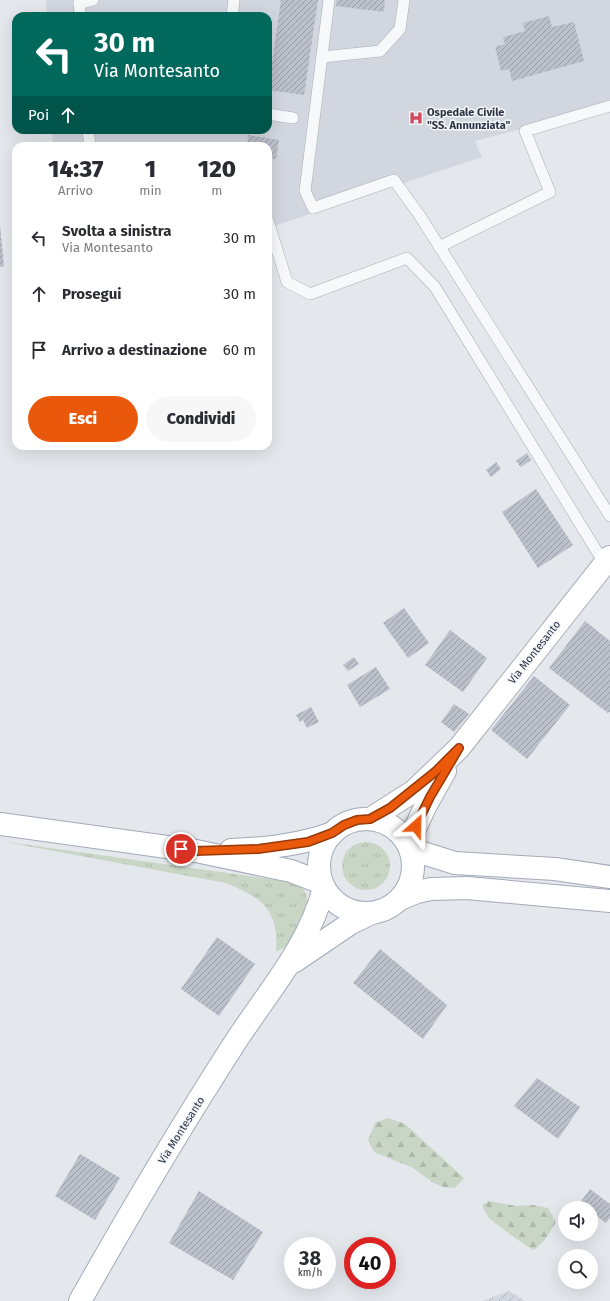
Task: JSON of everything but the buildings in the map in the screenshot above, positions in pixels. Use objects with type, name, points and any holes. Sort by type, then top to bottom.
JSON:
[{"type":"main road","name":"Via Montesanto","points":[[370,819],[414,791],[459,748],[607,560]]},
{"type":"main road","name":"Via Montesanto","points":[[409,847],[425,807],[459,748]]},
{"type":"main road","points":[[196,851],[258,849],[308,842],[332,833],[350,822],[370,819],[382,822],[392,827],[409,847],[414,862],[413,876],[408,888],[400,899],[392,906],[372,913],[355,912],[339,905],[323,885],[319,870],[320,857],[325,844],[332,833]]},
{"type":"main road","points":[[0,824],[196,851],[291,871],[323,885]]},
{"type":"main road","points":[[409,847],[455,863],[555,869],[610,876]]},
{"type":"main road","name":"Via Montesanto","points":[[80,1301],[144,1188],[235,1043],[290,964],[308,932],[319,906],[323,885]]},
{"type":"main road","points":[[400,899],[417,892],[430,889],[467,888],[610,901]]},
{"type":"main road","name":"Via Montesanto","points":[[290,964],[351,923],[372,913]]},
{"type":"lane","points":[[80,12],[79,2],[93,0]]},
{"type":"lane","points":[[232,12],[234,0]]},
{"type":"lane","points":[[329,0],[305,191],[313,208],[394,180],[610,516]]},
{"type":"lane","points":[[322,57],[380,51],[400,29],[404,0]]},
{"type":"lane","points":[[438,247],[550,192],[525,131],[610,106]]},
{"type":"lane","points":[[272,115],[293,118]]},
{"type":"lane","points":[[272,234],[287,282],[310,294],[407,258],[435,287],[607,560]]},
{"type":"shaded area","name":"Ospedale Civile \"SS. Annunziata\"","points":[[46,0],[610,0],[610,106],[475,141],[482,157],[272,227],[272,142],[53,142],[52,134],[272,134],[272,12],[47,12]]},
{"type":"shaded area","points":[[509,1291],[525,1301],[482,1301]]},
{"type":"green space","points":[[0,841],[292,882],[300,886],[307,896],[306,909],[290,943],[276,952],[275,925],[266,907],[249,894],[226,883]]},
{"type":"green space","points":[[361,842],[371,842],[383,849],[390,861],[390,871],[383,883],[371,890],[361,890],[353,886],[346,879],[342,871],[342,861],[346,853],[353,846]]},
{"type":"green space","points":[[388,1118],[405,1124],[464,1178],[455,1188],[443,1187],[432,1182],[413,1168],[374,1152],[368,1140],[375,1123]]},
{"type":"green space","points":[[489,1201],[516,1206],[533,1205],[548,1208],[556,1222],[544,1241],[534,1250],[490,1219],[482,1205]]},
{"type":"place","name":"Ospedale Civile \"SS. Annunziata\"","points":[[416,118]]},
{"type":"route","points":[[181,849],[196,851],[258,849],[308,842],[332,833],[344,825],[357,820],[370,819],[390,808],[414,791],[459,748],[440,778],[416,826]]}]
